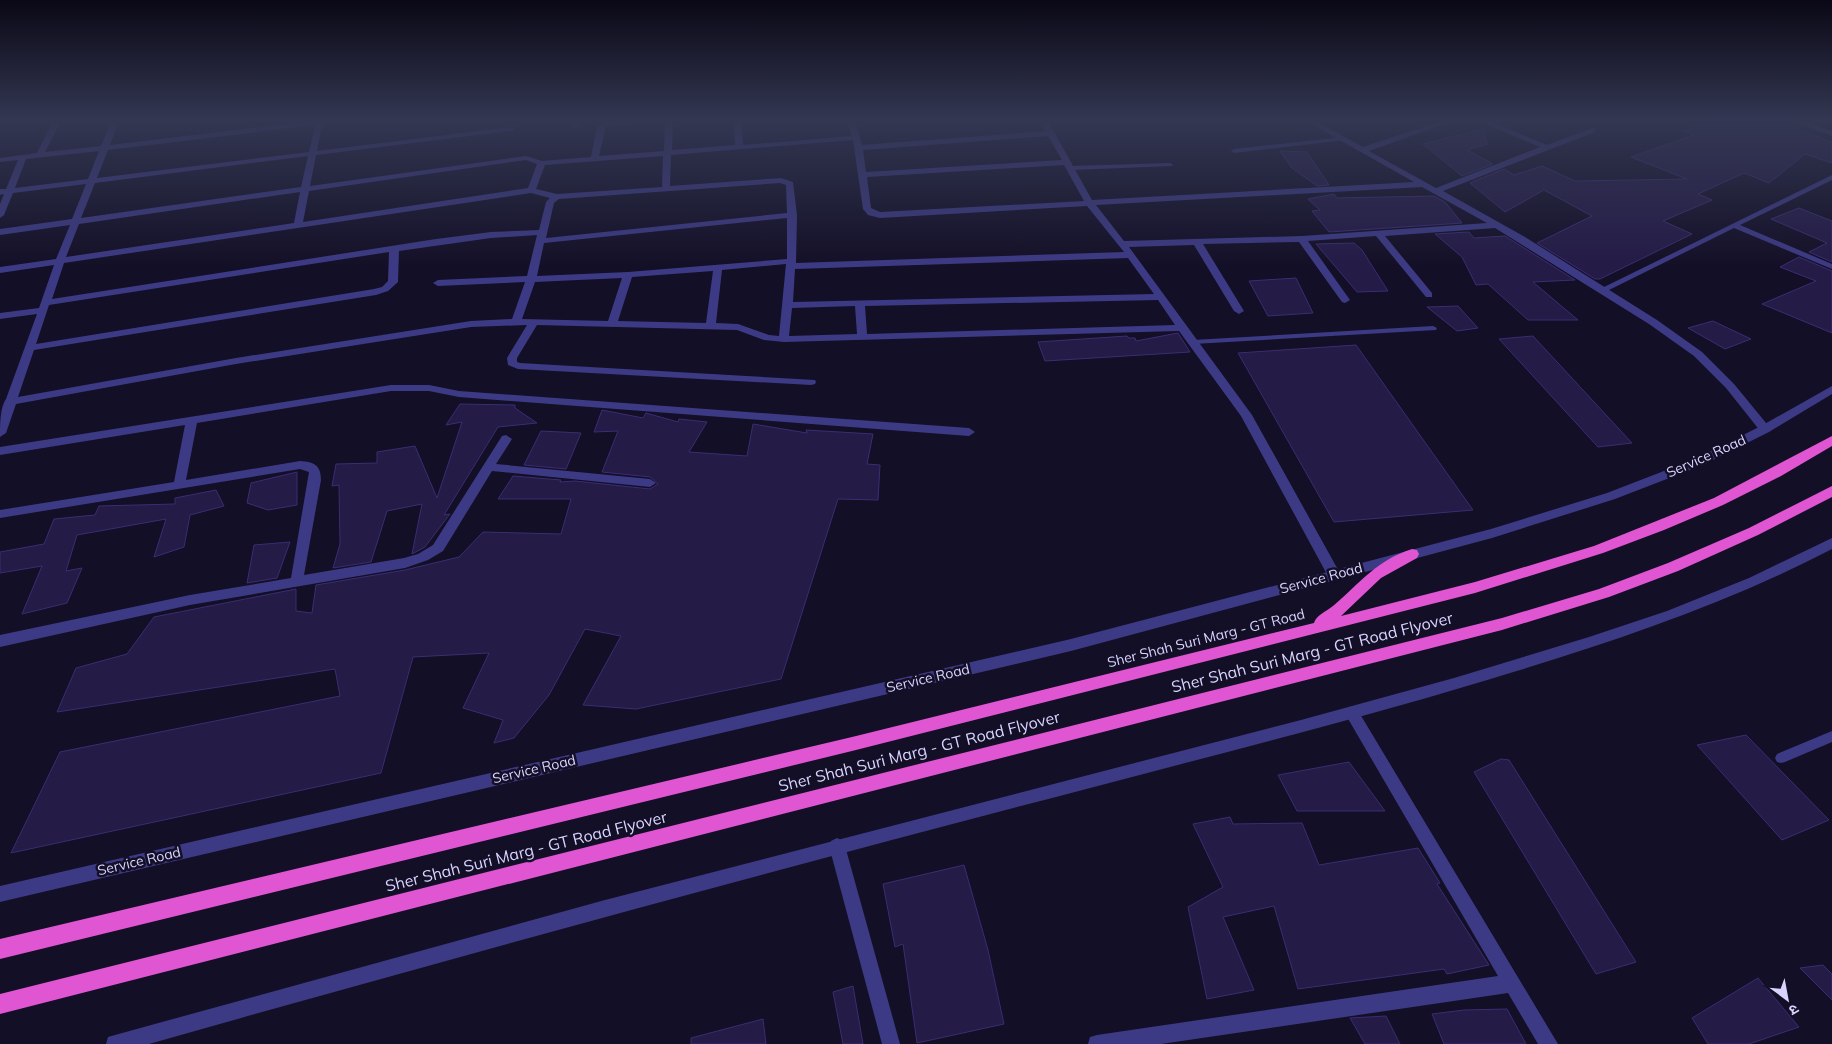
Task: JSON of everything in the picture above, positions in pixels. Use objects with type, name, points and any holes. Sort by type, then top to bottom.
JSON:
[{"type":"highway","name":"Sher Shah Suri Marg - GT Road Flyover","points":[[1418,603],[1583,555],[1723,502],[1789,467],[1832,440]]},
{"type":"highway","name":"Sher Shah Suri Marg - GT Road Flyover","points":[[0,1004],[1502,624],[1618,588],[1761,529],[1832,492]]},
{"type":"highway","points":[[1285,636],[1332,616],[1346,606],[1365,583],[1379,571],[1412,554]]},
{"type":"highway","name":"Sher Shah Suri Marg - GT Road","points":[[1003,707],[1418,603]]},
{"type":"highway","name":"Sher Shah Suri Marg - GT Road Flyover","points":[[0,949],[1003,707]]},
{"type":"street","points":[[0,215],[5,192],[16,170]]},
{"type":"street","points":[[0,433],[7,399],[30,348],[95,170]]},
{"type":"street","points":[[5,192],[187,170]]},
{"type":"street","points":[[298,224],[308,170]]},
{"type":"street","points":[[0,232],[442,170]]},
{"type":"street","points":[[531,190],[539,170]]},
{"type":"street","points":[[666,188],[667,170]]},
{"type":"street","points":[[861,170],[867,208],[871,213],[880,215],[1424,184]]},
{"type":"street","points":[[862,175],[971,170]]},
{"type":"street","points":[[1072,170],[1089,202],[1131,255],[1246,415],[1334,575]]},
{"type":"street","points":[[1399,170],[1497,225],[1604,289],[1698,354],[1730,386],[1765,429]]},
{"type":"street","points":[[1436,191],[1489,170]]},
{"type":"street","points":[[0,270],[531,190],[557,197],[781,180],[790,184],[793,214],[792,264],[784,339]]},
{"type":"street","points":[[516,322],[531,280],[550,202],[557,197]]},
{"type":"street","points":[[0,316],[394,249],[491,235],[543,236],[793,214]]},
{"type":"street","points":[[1121,244],[1302,239],[1497,225]]},
{"type":"street","points":[[1379,234],[1429,295]]},
{"type":"street","points":[[1302,239],[1345,300]]},
{"type":"street","points":[[1198,243],[1239,311]]},
{"type":"street","points":[[30,348],[385,290],[392,282],[394,249]]},
{"type":"street","points":[[438,283],[628,275],[718,267],[792,264],[1131,255]]},
{"type":"street","points":[[711,326],[718,267]]},
{"type":"street","points":[[612,324],[628,275]]},
{"type":"street","points":[[788,305],[1161,296]]},
{"type":"street","points":[[860,303],[862,337]]},
{"type":"street","points":[[7,399],[471,324],[516,322],[711,326],[743,328],[768,338],[784,339],[1182,328]]},
{"type":"street","points":[[533,323],[512,358],[512,363],[518,366],[811,382]]},
{"type":"street","points":[[0,451],[391,388],[429,388],[459,394],[969,432]]},
{"type":"street","name":"Service Road","points":[[0,894],[1071,645],[1492,533],[1611,496],[1699,462],[1765,429],[1832,389]]},
{"type":"street","points":[[179,485],[192,420]]},
{"type":"street","points":[[0,641],[92,620],[297,580],[405,563],[423,557],[438,548],[506,439]]},
{"type":"street","points":[[0,514],[300,465],[310,466],[315,471],[315,480],[297,580]]},
{"type":"street","points":[[488,467],[650,483]]},
{"type":"street","points":[[115,1044],[838,846],[1352,713],[1618,634],[1704,603],[1793,564],[1832,543]]},
{"type":"street","points":[[1352,713],[1548,1044]]},
{"type":"street","points":[[838,846],[891,1044]]},
{"type":"street","points":[[1097,1044],[1512,983]]},
{"type":"lane","points":[[1604,289],[1832,177]]},
{"type":"lane","points":[[1734,225],[1832,267]]},
{"type":"lane","points":[[1193,342],[1433,328]]},
{"type":"lane","points":[[1781,758],[1832,736]]},
{"type":"building","points":[[1294,170],[1319,170],[1329,185],[1317,186]]},
{"type":"building","points":[[1454,170],[1478,170],[1462,176]]},
{"type":"building","points":[[1502,170],[1514,175],[1530,170],[1550,170],[1575,181],[1687,179],[1663,170],[1785,170],[1769,183],[1744,173],[1698,194],[1712,200],[1663,221],[1692,234],[1600,279],[1595,279],[1537,243],[1592,216],[1544,190],[1505,212],[1470,183]]},
{"type":"building","points":[[1334,194],[1337,198],[1434,196],[1445,202],[1462,223],[1329,232],[1312,211],[1320,210],[1308,199]]},
{"type":"building","points":[[1799,208],[1832,221],[1832,262],[1809,252],[1827,243],[1771,219]]},
{"type":"building","points":[[1469,232],[1474,238],[1505,236],[1575,280],[1533,282],[1578,320],[1528,320],[1488,284],[1476,285],[1462,257],[1435,234]]},
{"type":"building","points":[[1354,243],[1362,250],[1388,291],[1357,292],[1316,244]]},
{"type":"building","points":[[1799,257],[1832,271],[1832,333],[1762,304],[1816,281],[1780,267]]},
{"type":"building","points":[[1296,278],[1313,313],[1268,316],[1249,281]]},
{"type":"building","points":[[1458,306],[1478,328],[1457,331],[1427,307]]},
{"type":"building","points":[[1713,321],[1751,339],[1725,349],[1688,328]]},
{"type":"building","points":[[1178,333],[1190,352],[1045,361],[1038,342],[1127,336],[1135,338],[1136,341]]},
{"type":"building","points":[[1533,336],[1632,443],[1598,447],[1499,339]]},
{"type":"building","points":[[1356,345],[1473,510],[1334,522],[1238,353]]},
{"type":"building","points":[[460,404],[515,405],[515,408],[537,423],[498,427],[444,515],[450,514],[425,547],[412,554],[422,504],[387,511],[371,562],[333,568],[340,544],[339,485],[332,486],[336,464],[377,463],[377,452],[415,446],[437,498],[462,422],[446,425]]},
{"type":"building","points":[[602,410],[643,418],[646,413],[678,422],[679,419],[707,422],[689,452],[747,456],[753,424],[807,433],[806,430],[873,434],[867,464],[880,465],[878,500],[838,499],[781,679],[636,709],[583,705],[621,636],[585,629],[549,695],[514,738],[494,743],[503,720],[463,708],[489,653],[413,657],[381,773],[11,853],[60,752],[340,696],[335,669],[57,712],[76,668],[127,654],[154,617],[296,589],[296,611],[312,613],[316,585],[405,570],[459,557],[483,532],[561,534],[571,499],[498,499],[513,476],[561,480],[560,482],[575,481],[650,489],[658,484],[650,477],[602,472],[618,431],[594,432]]},
{"type":"building","points":[[541,431],[581,433],[566,469],[524,465]]},
{"type":"building","points":[[297,472],[297,505],[268,510],[247,503],[251,483]]},
{"type":"building","points":[[216,490],[224,506],[190,515],[184,547],[154,557],[166,519],[77,535],[66,571],[82,568],[67,603],[22,614],[42,566],[0,573],[0,552],[44,544],[54,519],[95,515],[99,506],[175,504],[175,498]]},
{"type":"building","points":[[290,542],[277,578],[247,583],[254,545]]},
{"type":"building","points":[[1746,735],[1829,820],[1782,840],[1697,745]]},
{"type":"building","points":[[1501,759],[1509,760],[1636,962],[1596,974],[1474,772]]},
{"type":"building","points":[[1349,762],[1385,811],[1297,811],[1278,775]]},
{"type":"building","points":[[1230,817],[1233,824],[1302,823],[1319,865],[1418,848],[1440,883],[1437,884],[1489,965],[1447,974],[1444,969],[1298,989],[1274,906],[1223,917],[1254,990],[1207,999],[1188,907],[1223,887],[1193,824]]},
{"type":"building","points":[[964,865],[988,950],[1004,1024],[917,1043],[903,944],[895,947],[883,884]]},
{"type":"building","points":[[1823,965],[1832,974],[1832,1000],[1800,968]]},
{"type":"building","points":[[1758,978],[1799,1027],[1749,1044],[1708,1044],[1692,1018]]},
{"type":"building","points":[[853,986],[863,1044],[843,1044],[833,992]]},
{"type":"building","points":[[1507,1009],[1526,1044],[1444,1044],[1432,1014],[1464,1010]]},
{"type":"building","points":[[1386,1016],[1400,1044],[1365,1044],[1350,1018]]},
{"type":"building","points":[[763,1019],[766,1044],[691,1044],[691,1038]]}]
